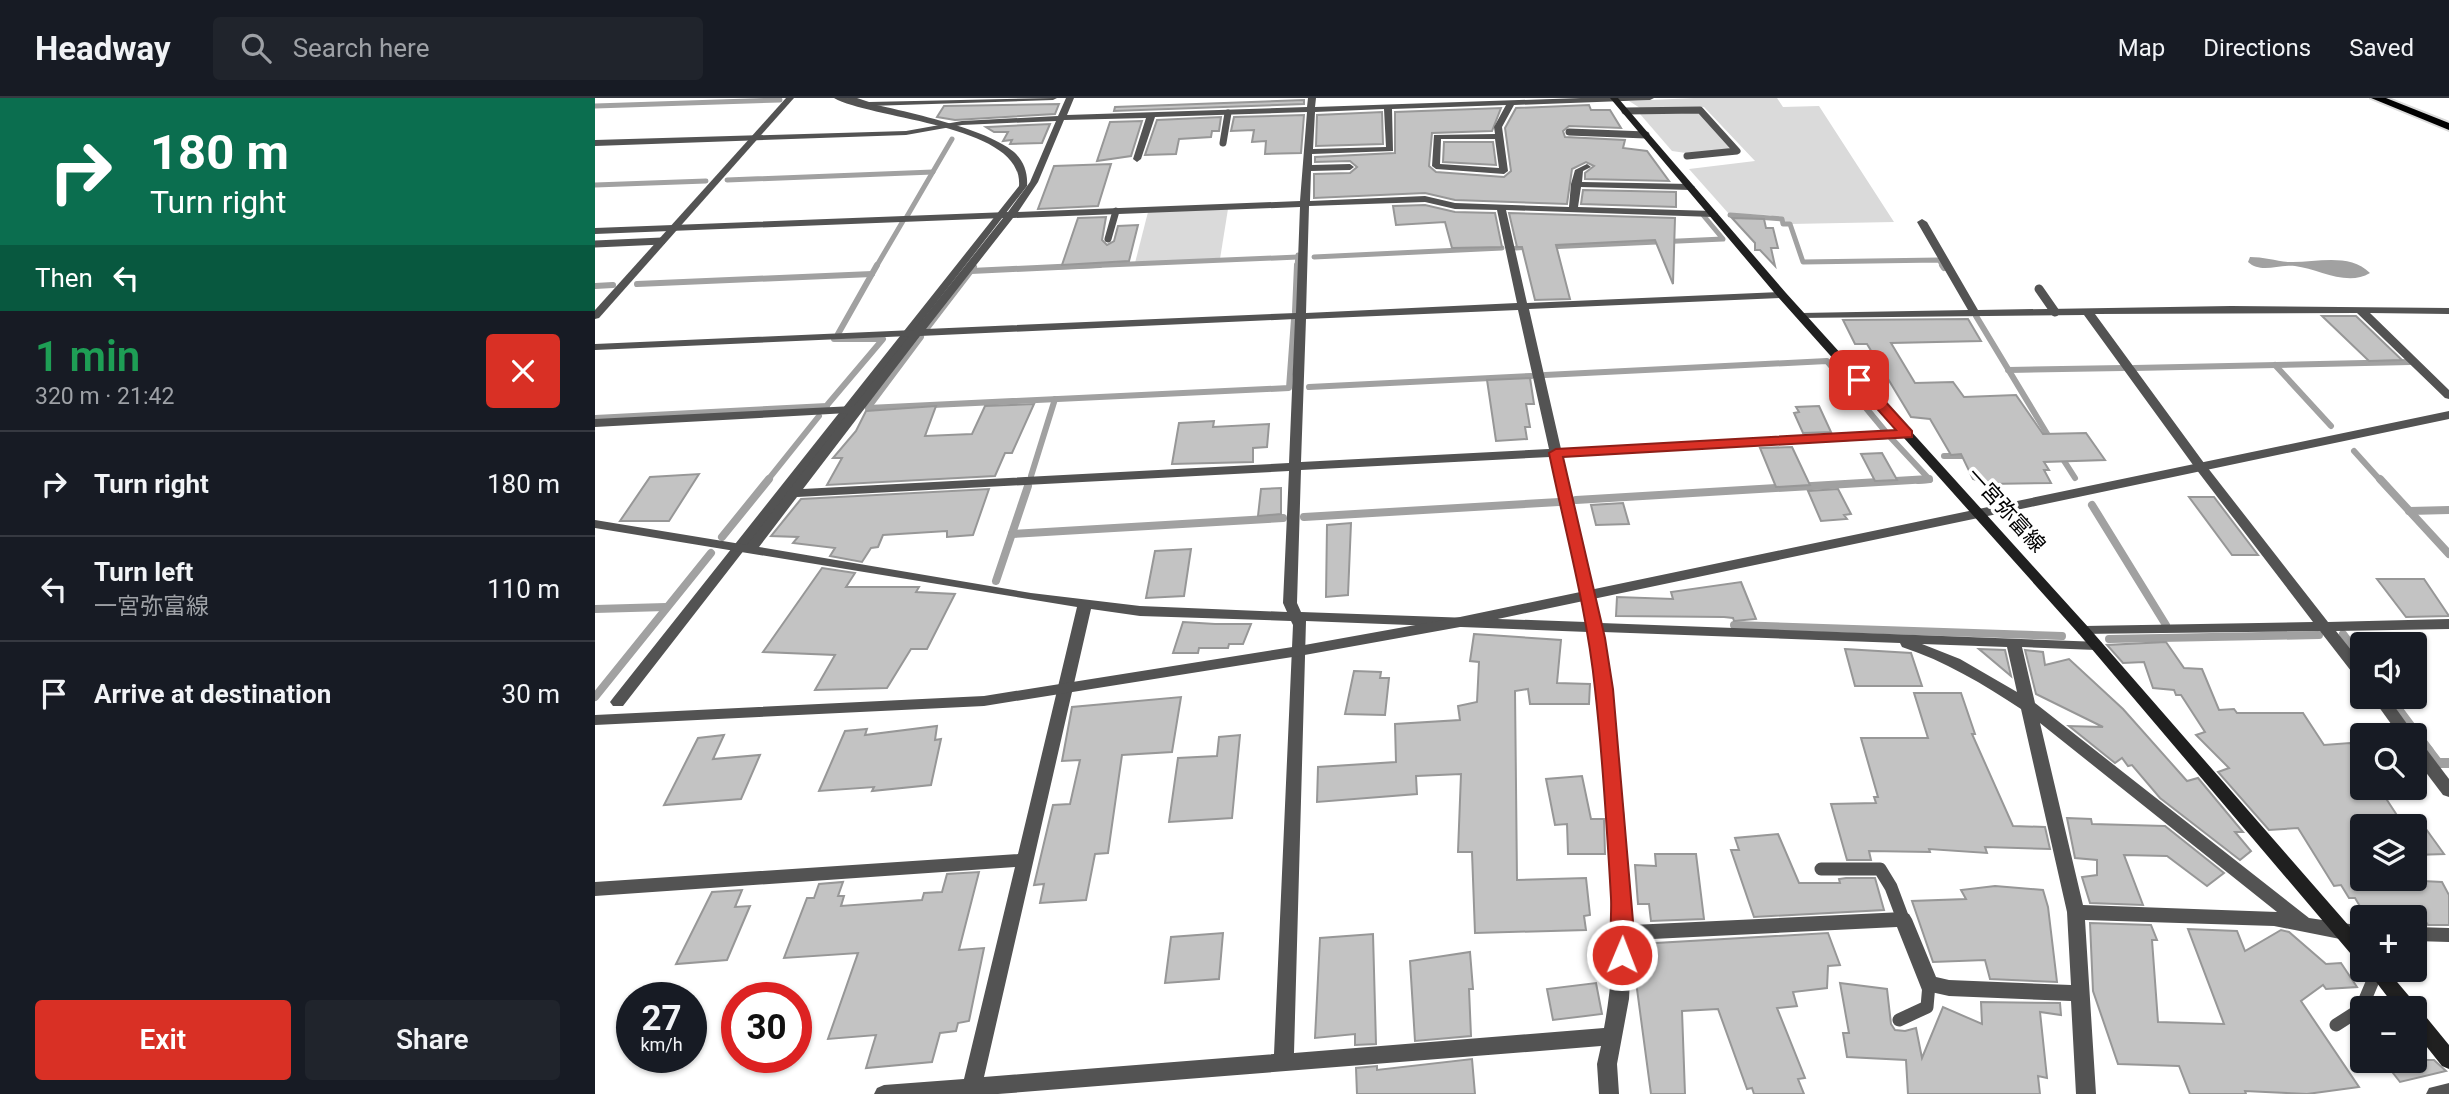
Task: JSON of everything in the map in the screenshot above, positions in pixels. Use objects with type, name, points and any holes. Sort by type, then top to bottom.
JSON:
[{"type":"highway","points":[[2376,98],[2449,127]]},
{"type":"highway","points":[[2396,98],[2449,118]]},
{"type":"main road","name":"一宮弥富線","points":[[1618,103],[1782,295],[2097,645],[2350,940]]},
{"type":"main road","points":[[2386,982],[2398,996]]},
{"type":"main road","points":[[2427,1033],[2449,1060]]},
{"type":"street","points":[[595,316],[790,98]]},
{"type":"street","points":[[838,98],[996,145],[1019,162],[1023,169],[1023,186],[1005,216]]},
{"type":"street","points":[[849,98],[869,104],[1053,98]]},
{"type":"street","points":[[618,702],[1034,182],[1070,98]]},
{"type":"street","points":[[595,143],[906,132],[1062,118],[1228,113],[1311,104],[1388,108],[1511,103],[1618,103],[1650,98]]},
{"type":"street","points":[[1499,136],[1437,137],[1436,166],[1504,171],[1498,127],[1511,103]]},
{"type":"street","points":[[1284,1062],[1300,625],[1290,603],[1311,104]]},
{"type":"street","points":[[1308,152],[1390,149],[1388,108]]},
{"type":"street","points":[[1137,159],[1151,116]]},
{"type":"street","points":[[1308,168],[1350,167]]},
{"type":"street","points":[[1573,210],[1579,170],[1587,167]]},
{"type":"street","points":[[1575,184],[1691,187]]},
{"type":"street","points":[[595,231],[1425,200],[1448,206],[1713,214]]},
{"type":"street","points":[[1501,208],[1556,453],[1604,689],[1623,933],[1613,1036],[1607,1064],[1609,1094]]},
{"type":"street","points":[[1922,222],[1975,314]]},
{"type":"street","points":[[595,347],[1782,295]]},
{"type":"street","points":[[1801,316],[2086,310],[2449,312]]},
{"type":"street","points":[[2086,310],[2200,466],[2350,658]]},
{"type":"street","points":[[2360,310],[2449,396]]},
{"type":"street","points":[[595,423],[852,409]]},
{"type":"street","points":[[743,549],[795,493],[852,409]]},
{"type":"street","points":[[595,720],[984,701],[1299,651],[1460,622],[2449,415]]},
{"type":"street","points":[[795,493],[1907,434]]},
{"type":"street","points":[[595,524],[1085,605],[1212,614],[2097,645]]},
{"type":"street","points":[[972,1087],[1085,605]]},
{"type":"street","points":[[2084,631],[2449,624]]},
{"type":"street","points":[[1888,639],[1927,650],[1989,680],[2028,706],[2302,922]]},
{"type":"street","points":[[2013,642],[2075,912],[2086,1094]]},
{"type":"street","points":[[2427,758],[2442,773],[2449,791]]},
{"type":"street","points":[[595,889],[1025,860]]},
{"type":"street","points":[[2075,912],[2302,922],[2350,933]]},
{"type":"street","points":[[1623,933],[1903,919],[1929,984],[1949,988],[2079,993]]},
{"type":"street","points":[[2427,934],[2449,935]]},
{"type":"street","points":[[884,1094],[972,1087],[1054,1087],[1284,1062],[1613,1036]]},
{"type":"street","points":[[2436,1094],[2449,1092]]},
{"type":"lane","points":[[1618,103],[1700,110],[1737,150],[1687,156]]},
{"type":"lane","points":[[1223,143],[1228,113]]},
{"type":"lane","points":[[1569,132],[1646,135]]},
{"type":"lane","points":[[1108,239],[1116,211]]},
{"type":"lane","points":[[595,244],[662,241]]},
{"type":"lane","points":[[2039,289],[2055,312]]},
{"type":"lane","points":[[1821,869],[1880,869],[1891,887],[1903,919]]},
{"type":"lane","points":[[2336,1025],[2361,1009],[2372,982]]},
{"type":"lane","points":[[1899,1020],[1927,1006],[1929,984]]},
{"type":"shaded area","points":[[1777,98],[1783,107],[1819,106],[1894,222],[1790,224],[1770,215],[1729,214],[1689,169],[1755,161],[1704,107],[1640,108],[1629,101]]},
{"type":"shaded area","points":[[1700,113],[1731,147],[1686,153],[1672,151],[1640,114]]},
{"type":"shaded area","points":[[1228,209],[1220,259],[1135,263],[1148,212]]},
{"type":"shaded area","points":[[2250,257],[2289,262],[2342,261],[2362,267],[2370,273],[2361,277],[2342,278],[2295,266],[2264,268],[2253,266],[2248,262]]},
{"type":"building","points":[[1304,100],[1304,104],[1114,111],[1115,107]]},
{"type":"building","points":[[1059,104],[1055,114],[955,120],[937,117],[944,106]]},
{"type":"building","points":[[1589,105],[1591,110],[1610,110],[1621,128],[1569,126],[1563,131],[1565,137],[1625,140],[1623,148],[1647,151],[1669,181],[1585,179],[1585,173],[1594,166],[1586,162],[1572,169],[1567,204],[1455,200],[1425,193],[1314,198],[1314,174],[1350,173],[1357,167],[1350,161],[1315,162],[1315,157],[1395,153],[1395,112],[1501,108],[1492,131],[1432,133],[1429,166],[1436,172],[1504,177],[1511,171],[1505,128],[1516,108]]},
{"type":"building","points":[[1382,112],[1383,144],[1316,146],[1317,115]]},
{"type":"building","points":[[1304,115],[1301,153],[1265,154],[1266,141],[1252,142],[1254,130],[1231,131],[1234,117]]},
{"type":"building","points":[[1221,117],[1219,131],[1212,131],[1211,137],[1179,139],[1176,154],[1145,155],[1157,120]]},
{"type":"building","points":[[1142,121],[1131,156],[1097,161],[1110,122]]},
{"type":"building","points":[[1050,124],[1042,143],[1010,144],[1012,140],[1003,141],[1008,132],[994,132],[986,127]]},
{"type":"building","points":[[1444,142],[1493,142],[1496,165],[1443,162]]},
{"type":"building","points":[[1111,164],[1098,206],[1038,209],[1054,166]]},
{"type":"building","points":[[1583,190],[1676,192],[1676,207],[1581,204]]},
{"type":"building","points":[[1425,205],[1455,212],[1495,213],[1502,247],[1452,248],[1445,222],[1396,225],[1393,206]]},
{"type":"building","points":[[1509,213],[1675,218],[1673,284],[1655,240],[1556,245],[1570,299],[1535,300],[1522,247],[1517,247]]},
{"type":"building","points":[[1106,217],[1102,240],[1107,245],[1114,241],[1118,226],[1138,225],[1129,261],[1062,265],[1078,218]]},
{"type":"building","points":[[1732,218],[1764,219],[1766,228],[1773,228],[1778,248],[1771,248],[1775,266],[1760,250],[1755,250],[1755,243]]},
{"type":"building","points":[[2322,316],[2356,316],[2402,360],[2369,361]]},
{"type":"building","points":[[1968,319],[1981,341],[1891,343],[1915,383],[1953,382],[1964,397],[2016,395],[2043,434],[2086,433],[2105,460],[2044,462],[2049,470],[2044,470],[2051,483],[1988,484],[1973,479],[1961,454],[1951,455],[1930,419],[1911,417],[1867,344],[1855,344],[1843,320]]},
{"type":"building","points":[[1530,378],[1534,404],[1526,404],[1530,427],[1525,427],[1527,439],[1496,441],[1487,380]]},
{"type":"building","points":[[1034,404],[1012,453],[1005,453],[995,476],[827,485],[842,458],[833,458],[856,431],[866,411],[936,406],[925,436],[972,434],[985,406]]},
{"type":"building","points":[[1819,406],[1831,432],[1803,433],[1794,413],[1799,412],[1796,407]]},
{"type":"building","points":[[1214,421],[1213,427],[1269,424],[1267,447],[1253,448],[1253,462],[1172,464],[1179,423]]},
{"type":"building","points":[[1792,447],[1810,485],[1776,487],[1760,448]]},
{"type":"building","points":[[1882,453],[1897,480],[1875,481],[1861,454]]},
{"type":"building","points":[[699,474],[669,521],[620,521],[650,477]]},
{"type":"building","points":[[1281,488],[1281,514],[1258,516],[1261,489]]},
{"type":"building","points":[[989,489],[973,535],[947,537],[947,531],[883,535],[878,547],[871,548],[862,562],[830,556],[835,548],[793,543],[798,537],[771,536],[801,499]]},
{"type":"building","points":[[1838,489],[1851,514],[1844,515],[1847,519],[1821,521],[1808,491]]},
{"type":"building","points":[[2189,497],[2214,497],[2258,555],[2232,555]]},
{"type":"building","points":[[1623,503],[1629,524],[1596,525],[1591,505]]},
{"type":"building","points":[[1351,523],[1348,595],[1326,597],[1327,525]]},
{"type":"building","points":[[1191,549],[1184,596],[1146,598],[1155,551]]},
{"type":"building","points":[[822,568],[855,573],[846,587],[919,587],[916,592],[955,594],[927,649],[911,649],[887,688],[815,690],[835,655],[763,652]]},
{"type":"building","points":[[2377,579],[2424,579],[2449,616],[2406,617]]},
{"type":"building","points":[[1741,582],[1756,619],[1734,621],[1733,618],[1724,617],[1616,616],[1617,597],[1673,599],[1671,592]]},
{"type":"building","points":[[1183,622],[1251,624],[1243,644],[1229,644],[1228,648],[1199,648],[1198,653],[1173,653]]},
{"type":"building","points":[[1474,634],[1561,640],[1557,683],[1590,684],[1589,704],[1530,704],[1528,689],[1515,691],[1517,880],[1586,878],[1590,915],[1584,916],[1586,930],[1475,933],[1472,852],[1458,852],[1461,774],[1416,776],[1417,794],[1317,802],[1318,767],[1396,762],[1395,724],[1460,720],[1458,706],[1477,702],[1479,662],[1470,661]]},
{"type":"building","points":[[2166,642],[2184,668],[2202,669],[2219,710],[2234,709],[2237,713],[2303,713],[2324,745],[2350,743],[2350,800],[2387,800],[2396,814],[2350,814],[2350,891],[2427,891],[2427,881],[2442,882],[2449,895],[2449,925],[2428,925],[2427,905],[2359,905],[2355,898],[2349,898],[2341,885],[2334,886],[2298,828],[2269,830],[2218,772],[2229,768],[2196,735],[2205,732],[2181,695],[2176,695],[2174,690],[2153,688],[2144,662],[2123,663],[2107,645]]},
{"type":"building","points":[[1845,649],[1911,653],[1922,686],[1855,686]]},
{"type":"building","points":[[1979,649],[2005,650],[2011,676]]},
{"type":"building","points":[[2025,650],[2043,652],[2045,665],[2069,659],[2123,709],[2187,781],[2198,778],[2243,832],[2235,832],[2251,851],[2240,860],[2160,798],[2132,765],[2128,766],[2122,758],[2115,763],[2069,726],[2103,727],[2036,694]]},
{"type":"building","points":[[1354,671],[1381,672],[1380,678],[1389,678],[1385,715],[1345,714]]},
{"type":"building","points":[[1914,693],[1961,693],[1975,734],[1972,734],[2013,826],[2045,827],[2050,849],[1985,847],[1987,853],[1929,849],[1930,852],[1869,851],[1871,860],[1847,860],[1831,804],[1876,803],[1874,797],[1878,797],[1861,738],[1928,738]]},
{"type":"building","points":[[1181,697],[1172,752],[1122,755],[1108,853],[1095,854],[1086,900],[1040,903],[1044,884],[1034,885],[1053,805],[1070,804],[1080,760],[1062,761],[1072,707]]},
{"type":"building","points":[[937,726],[935,740],[941,739],[931,785],[872,791],[874,787],[819,791],[845,731],[867,729],[865,735]]},
{"type":"building","points":[[724,735],[713,759],[760,755],[741,799],[664,805],[698,738]]},
{"type":"building","points":[[1240,735],[1232,818],[1169,822],[1178,758],[1217,756],[1219,737]]},
{"type":"building","points":[[1582,776],[1591,819],[1604,819],[1605,854],[1568,854],[1567,824],[1555,825],[1546,779]]},
{"type":"building","points":[[2067,818],[2091,819],[2092,824],[2165,826],[2224,873],[2207,886],[2167,856],[2124,855],[2143,905],[2090,903],[2082,877],[2097,875],[2097,860],[2075,858]]},
{"type":"building","points":[[2427,830],[2444,854],[2427,855]]},
{"type":"building","points":[[1778,834],[1799,883],[1840,883],[1839,879],[1875,878],[1884,910],[1754,917],[1731,850],[1739,850],[1735,838]]},
{"type":"building","points":[[1655,854],[1696,854],[1704,919],[1651,921],[1649,904],[1638,904],[1635,865],[1656,866]]},
{"type":"building","points":[[979,872],[959,950],[984,948],[969,1021],[958,1023],[956,1031],[940,1033],[932,1062],[866,1068],[876,1035],[828,1039],[858,953],[784,958],[807,898],[814,898],[819,884],[843,882],[838,896],[844,896],[841,906],[922,900],[924,893],[942,892],[947,874]]},
{"type":"building","points":[[1995,886],[2043,890],[2048,907],[2057,982],[1990,979],[1985,960],[1933,962],[1912,901],[1966,899],[1961,890]]},
{"type":"building","points":[[742,890],[735,907],[750,906],[727,960],[676,964],[712,892]]},
{"type":"building","points":[[2090,923],[2151,925],[2157,940],[2152,940],[2158,1022],[2224,1024],[2188,929],[2237,931],[2245,951],[2281,930],[2289,932],[2326,964],[2341,963],[2350,976],[2350,982],[2354,982],[2357,987],[2326,989],[2323,985],[2301,1001],[2359,1087],[2307,1094],[2245,1091],[2246,1094],[2190,1094],[2179,1066],[2118,1064],[2093,991]]},
{"type":"building","points":[[1223,933],[1219,979],[1165,983],[1171,937]]},
{"type":"building","points":[[1828,933],[1840,965],[1828,966],[1827,988],[1793,992],[1797,1006],[1777,1008],[1805,1078],[1798,1079],[1804,1094],[1754,1094],[1752,1088],[1747,1089],[1718,1009],[1682,1011],[1685,1094],[1651,1094],[1635,974],[1643,974],[1639,944]]},
{"type":"building","points":[[1373,934],[1376,1044],[1355,1045],[1355,1034],[1315,1038],[1320,938]]},
{"type":"building","points":[[1470,952],[1473,989],[1469,989],[1471,1036],[1415,1041],[1410,961]]},
{"type":"building","points":[[1596,983],[1602,1014],[1553,1020],[1547,989]]},
{"type":"building","points":[[1840,983],[1887,989],[1891,1024],[1895,1030],[1916,1028],[1922,1058],[1943,1007],[1982,1024],[1981,1002],[2060,1003],[2061,1015],[2040,1012],[2047,1078],[2038,1076],[2040,1094],[1908,1094],[1906,1060],[1847,1057],[1843,1033],[1849,1033]]},
{"type":"building","points":[[1472,1059],[1475,1094],[1357,1094],[1356,1068],[1377,1066],[1377,1070]]},
{"type":"building","points":[[2427,1060],[2434,1060],[2446,1071],[2400,1082],[2393,1073],[2427,1073]]},
{"type":"waterway","points":[[595,106],[780,100]]},
{"type":"waterway","points":[[933,172],[952,139]]},
{"type":"waterway","points":[[727,180],[933,172]]},
{"type":"waterway","points":[[906,218],[933,172]]},
{"type":"waterway","points":[[595,185],[706,181]]},
{"type":"waterway","points":[[1547,247],[1723,239],[1703,215]]},
{"type":"waterway","points":[[1730,215],[1782,219],[1783,224],[1790,224],[1803,262],[1939,260],[1944,267]]},
{"type":"waterway","points":[[876,267],[903,221]]},
{"type":"waterway","points":[[1516,248],[1530,247]]},
{"type":"waterway","points":[[1314,257],[1502,248]]},
{"type":"waterway","points":[[1060,267],[1298,257]]},
{"type":"waterway","points":[[1297,267],[1298,257]]},
{"type":"waterway","points":[[872,274],[877,265]]},
{"type":"waterway","points":[[971,271],[1100,265]]},
{"type":"waterway","points":[[1295,312],[1297,265]]},
{"type":"waterway","points":[[928,327],[974,267]]},
{"type":"waterway","points":[[637,284],[872,274]]},
{"type":"waterway","points":[[838,334],[872,274]]},
{"type":"waterway","points":[[595,286],[613,285]]},
{"type":"waterway","points":[[1976,316],[2009,370]]},
{"type":"waterway","points":[[1055,399],[1289,388],[1294,319]]},
{"type":"waterway","points":[[921,337],[868,408],[1055,399]]},
{"type":"waterway","points":[[828,404],[883,339],[834,339]]},
{"type":"waterway","points":[[1545,375],[1827,361],[1885,431]]},
{"type":"waterway","points":[[2134,368],[2410,362]]},
{"type":"waterway","points":[[2275,365],[2331,426]]},
{"type":"waterway","points":[[2009,370],[2123,368]]},
{"type":"waterway","points":[[2009,370],[2052,442]]},
{"type":"waterway","points":[[1309,387],[1531,376]]},
{"type":"waterway","points":[[1031,476],[1055,399]]},
{"type":"waterway","points":[[595,418],[827,406]]},
{"type":"waterway","points":[[767,481],[819,416]]},
{"type":"waterway","points":[[1891,438],[1930,480],[1918,481]]},
{"type":"waterway","points":[[2354,451],[2381,481]]},
{"type":"waterway","points":[[2059,453],[2075,478]]},
{"type":"waterway","points":[[1944,456],[1972,456]]},
{"type":"waterway","points":[[722,537],[769,479]]},
{"type":"waterway","points":[[1576,500],[1929,479]]},
{"type":"waterway","points":[[2380,479],[2409,511]]},
{"type":"waterway","points":[[996,581],[1028,486]]},
{"type":"waterway","points":[[1304,517],[1559,502]]},
{"type":"waterway","points":[[2092,505],[2166,625]]},
{"type":"waterway","points":[[2409,511],[2449,510]]},
{"type":"waterway","points":[[2409,511],[2449,554]]},
{"type":"waterway","points":[[1012,534],[1283,518]]},
{"type":"waterway","points":[[595,697],[711,553]]},
{"type":"waterway","points":[[595,609],[666,607]]},
{"type":"waterway","points":[[1734,625],[2062,636]]},
{"type":"waterway","points":[[2343,634],[2350,643]]},
{"type":"waterway","points":[[2109,639],[2319,635]]},
{"type":"waterway","points":[[2399,709],[2430,751]]},
{"type":"waterway","points":[[2428,750],[2438,763],[2449,763]]},
{"type":"route","points":[[1622,955],[1616,811],[1604,689],[1597,638],[1592,627],[1556,453],[1907,434],[1859,380]]}]
